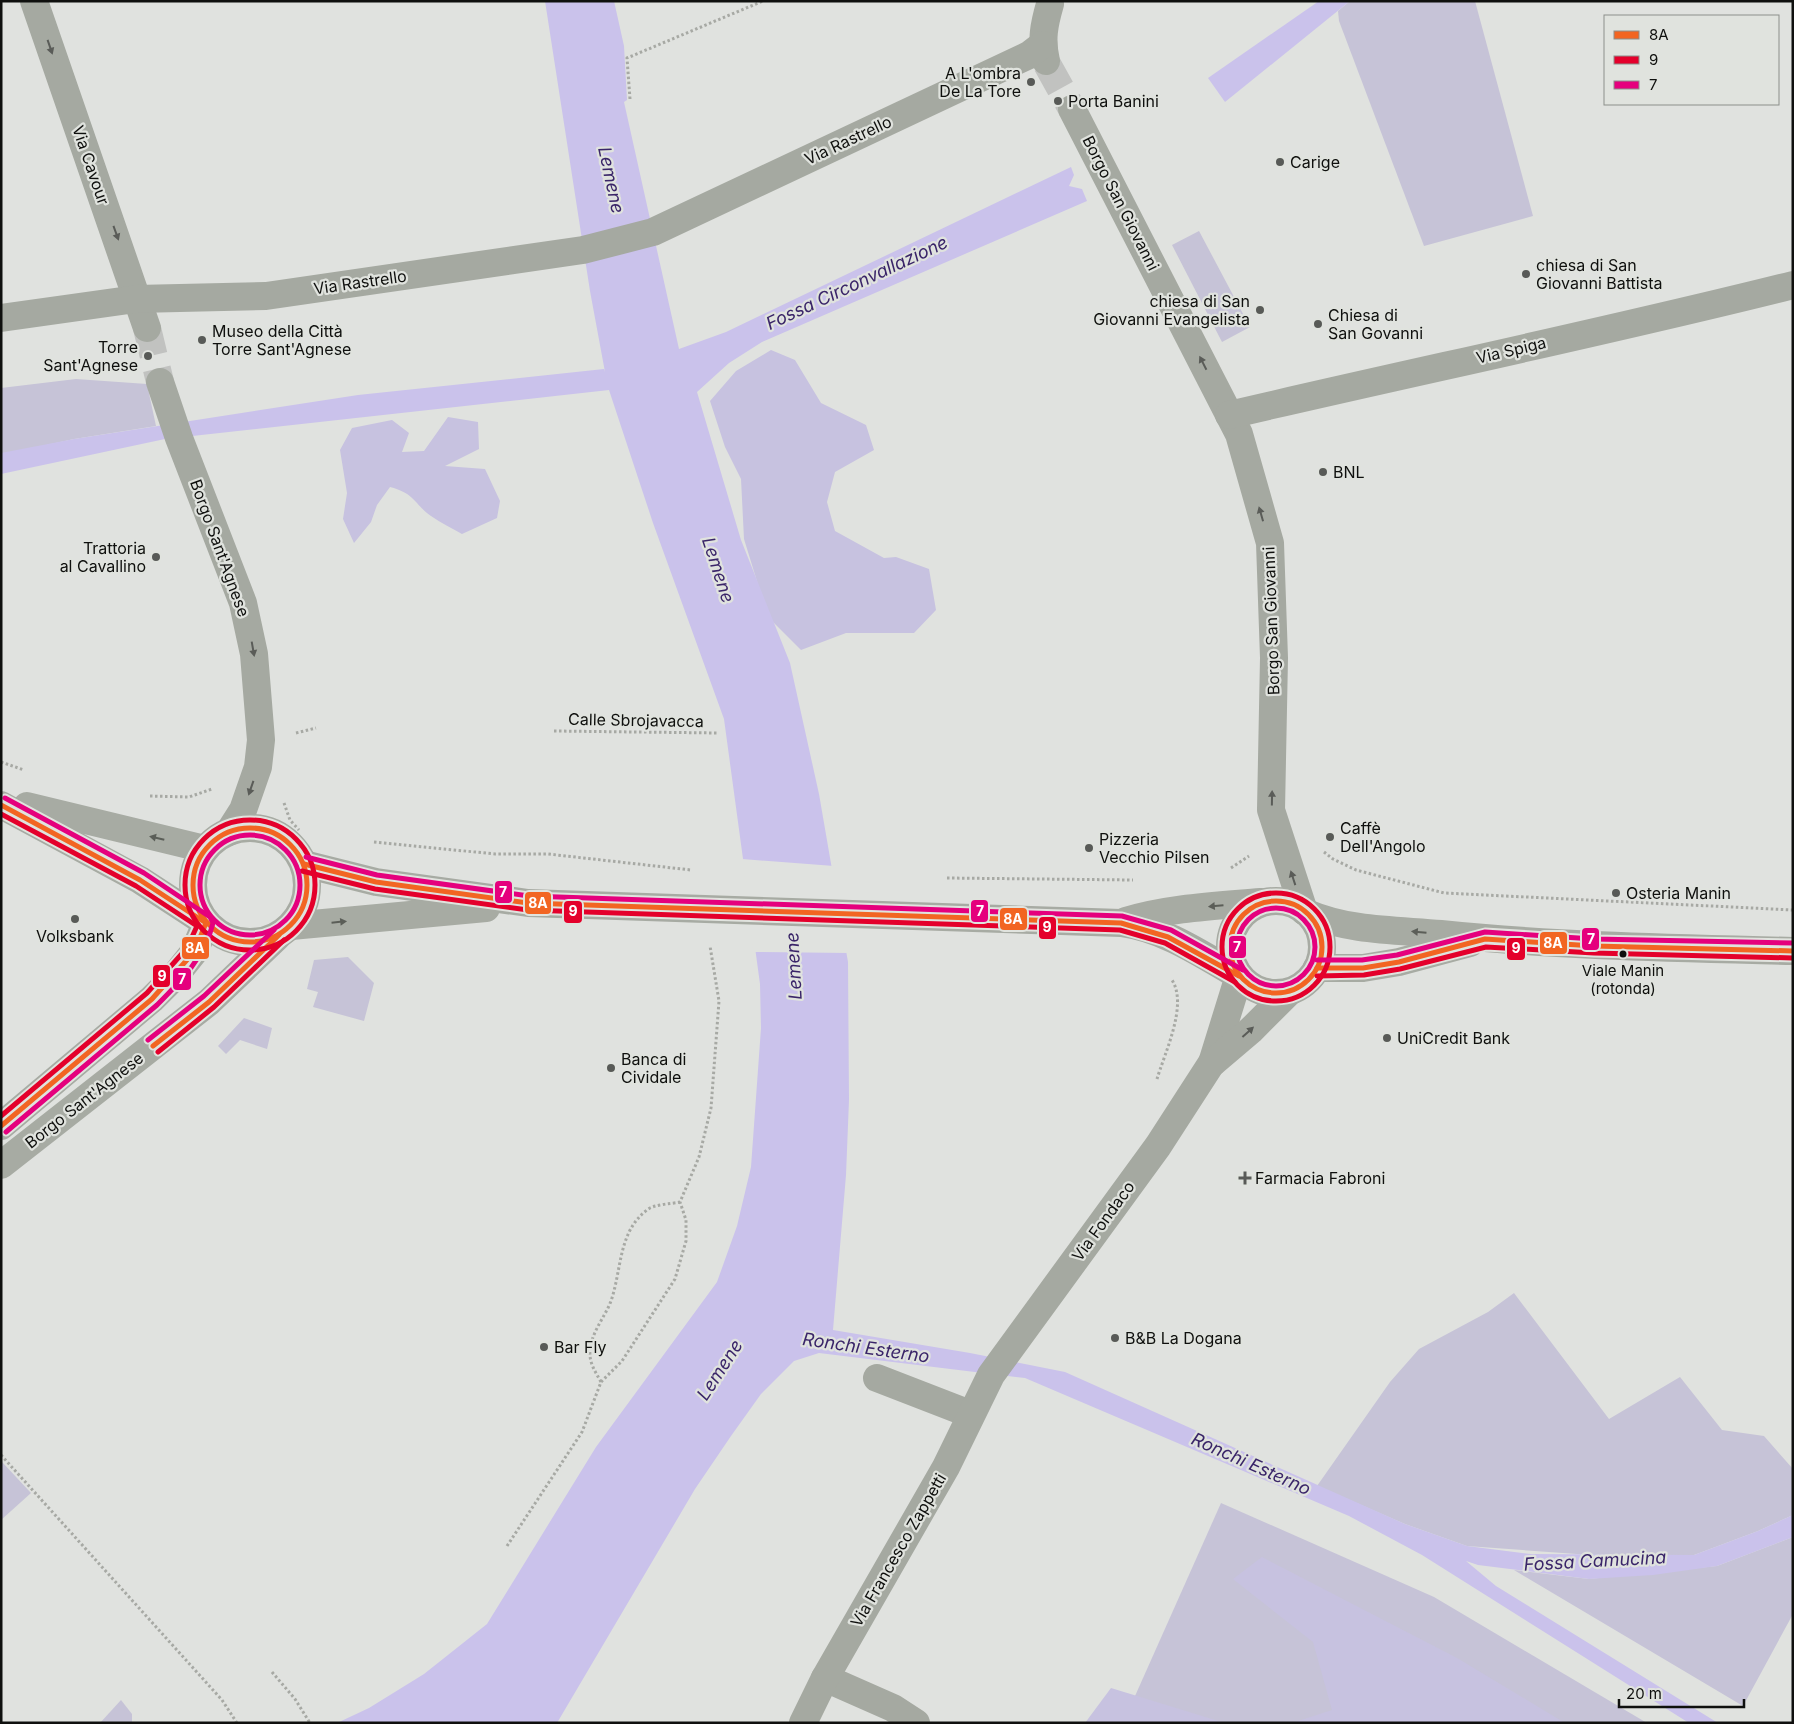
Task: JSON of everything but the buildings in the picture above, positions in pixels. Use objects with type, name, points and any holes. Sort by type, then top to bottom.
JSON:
[{"type":"main road","points":[[1,798],[42,811],[205,849]]},
{"type":"main road","points":[[1,805],[140,880],[226,937],[249,943],[264,941],[285,931],[528,904]]},
{"type":"main road","points":[[206,923],[196,906],[192,886],[195,866],[205,849],[216,839],[229,832],[246,827],[264,829],[281,836],[294,849],[304,864],[308,880],[307,897],[301,913],[285,931]]},
{"type":"main road","points":[[304,864],[376,882],[528,904],[1121,922],[1143,926],[1169,936],[1239,976],[1249,986],[1262,991],[1289,992],[1300,987],[1317,968],[1322,954],[1322,939],[1316,925],[1306,912]]},
{"type":"main road","points":[[1239,976],[1232,963],[1229,947],[1231,932],[1239,918],[1265,902]]},
{"type":"main road","points":[[1121,922],[1145,915],[1181,910],[1265,902],[1286,902],[1330,923],[1485,939],[1594,946],[1793,950]]},
{"type":"main road","name":"Borgo Sant'Agnese","points":[[1,1126],[152,999],[194,952],[206,923]]},
{"type":"main road","name":"Borgo Sant'Agnese","points":[[1,1165],[209,1002],[285,931]]},
{"type":"main road","points":[[1317,968],[1363,968],[1399,962],[1485,939]]},
{"type":"street","name":"Via Cavour","points":[[34,1],[126,262],[136,299],[147,328]]},
{"type":"street","name":"Via Rastrello","points":[[1,318],[136,299],[266,296],[583,250],[652,232],[1029,55],[1044,54],[1042,31],[1057,2]]},
{"type":"street","name":"Borgo San Giovanni","points":[[1072,109],[1239,434],[1270,543],[1274,658],[1271,810],[1306,912]]},
{"type":"street","name":"Via Spiga","points":[[1229,415],[1549,341],[1690,311],[1793,285]]},
{"type":"street","name":"Borgo Sant'Agnese","points":[[160,382],[176,431],[244,603],[254,654],[261,740],[258,766],[243,810],[229,832]]},
{"type":"street","name":"Via Fondaco","points":[[998,1365],[1158,1146],[1211,1064],[1239,976]]},
{"type":"street","name":"Via Fondaco","points":[[1211,1064],[1251,1030],[1289,992]]},
{"type":"street","name":"Via Francesco Zappetti","points":[[803,1723],[825,1678],[946,1467],[970,1414],[998,1365]]},
{"type":"street","points":[[877,1378],[970,1414]]},
{"type":"street","points":[[825,1678],[893,1708],[916,1723]]},
{"type":"path","points":[[630,99],[627,58],[763,1]]},
{"type":"path","name":"Calle Sbrojavacca","points":[[554,731],[719,733]]},
{"type":"path","points":[[1,762],[31,772]]},
{"type":"path","points":[[258,766],[285,774],[284,805],[290,820],[302,834]]},
{"type":"path","points":[[146,796],[189,797],[213,789],[217,783]]},
{"type":"path","points":[[370,842],[495,854],[548,854],[688,870]]},
{"type":"path","points":[[1283,845],[1312,843],[1333,859],[1356,870],[1444,893],[1793,910]]},
{"type":"path","points":[[945,878],[1140,880]]},
{"type":"path","points":[[507,1546],[582,1432],[601,1382],[622,1361],[675,1279],[686,1241],[686,1220],[680,1202],[699,1157],[711,1108],[719,1001],[705,910]]},
{"type":"path","points":[[1154,1088],[1177,1014],[1178,989],[1167,973]]},
{"type":"path","points":[[601,1382],[591,1364],[590,1349],[598,1324],[610,1301],[621,1253],[632,1226],[648,1209],[680,1202]]},
{"type":"path","points":[[1,1456],[222,1700],[237,1723]]},
{"type":"path","points":[[272,1672],[295,1699],[310,1723]]},
{"type":"shaded area","points":[[1350,1],[1475,1],[1533,216],[1424,246],[1339,21],[1338,11]]},
{"type":"shaded area","points":[[1199,231],[1250,327],[1222,342],[1172,245]]},
{"type":"shaded area","points":[[771,350],[795,360],[821,403],[866,425],[874,450],[835,472],[827,502],[835,531],[884,558],[896,557],[929,569],[936,610],[914,633],[846,633],[801,650],[768,617],[744,539],[741,479],[725,447],[710,401],[736,371]]},
{"type":"shaded area","points":[[76,379],[147,384],[156,426],[74,439],[1,455],[1,388]]},
{"type":"shaded area","points":[[448,417],[478,422],[479,449],[445,466],[485,469],[500,501],[497,518],[462,534],[425,512],[410,496],[390,487],[377,505],[371,522],[354,543],[343,519],[347,493],[340,450],[352,428],[392,420],[409,433],[402,452],[424,451]]},
{"type":"shaded area","points":[[348,957],[374,983],[364,1021],[313,1007],[318,992],[307,989],[314,960]]},
{"type":"shaded area","points":[[244,1018],[272,1028],[267,1049],[240,1040],[226,1054],[218,1046]]},
{"type":"shaded area","points":[[1514,1293],[1609,1419],[1680,1377],[1722,1430],[1764,1436],[1793,1469],[1793,1515],[1758,1531],[1694,1555],[1591,1555],[1467,1546],[1405,1524],[1317,1486],[1390,1382],[1419,1349],[1488,1312]]},
{"type":"shaded area","points":[[2,1462],[31,1493],[1,1520],[1,1467]]},
{"type":"shaded area","points":[[1221,1503],[1434,1597],[1647,1723],[1123,1723]]},
{"type":"shaded area","points":[[1793,1537],[1793,1614],[1743,1706],[1514,1570],[1589,1579],[1717,1566]]},
{"type":"shaded area","points":[[1262,1557],[1457,1658],[1565,1723],[1292,1723],[1332,1710],[1313,1642],[1233,1579]]},
{"type":"shaded area","points":[[1111,1688],[1225,1723],[1085,1723]]},
{"type":"shaded area","points":[[121,1700],[132,1714],[132,1723],[100,1723]]},
{"type":"water","points":[[545,1],[614,1],[624,46],[627,100],[624,102],[679,349],[726,332],[1071,167],[1074,175],[1069,186],[1082,189],[1087,201],[762,342],[729,363],[697,392],[741,540],[790,663],[819,794],[848,962],[849,1100],[846,1175],[833,1330],[970,1353],[1065,1372],[1405,1524],[1467,1546],[1531,1554],[1694,1555],[1758,1531],[1793,1515],[1793,1537],[1717,1566],[1653,1575],[1589,1579],[1478,1565],[1466,1561],[1496,1586],[1718,1723],[1689,1723],[1422,1555],[1349,1516],[1025,1378],[819,1353],[794,1361],[761,1394],[731,1436],[695,1489],[557,1723],[337,1723],[369,1708],[424,1674],[487,1624],[596,1447],[717,1282],[737,1226],[751,1167],[761,1028],[760,984],[724,719],[653,523],[609,390],[165,439],[1,474],[1,453],[74,439],[358,395],[604,369],[605,372],[590,291]]},
{"type":"water","points":[[1319,1],[1350,1],[1225,102],[1208,78]]},
{"type":"pier","points":[[742,859],[834,866],[849,953],[753,952]]},
{"type":"tunnel","points":[[1047,64],[1072,109]]},
{"type":"tunnel","points":[[147,328],[160,382]]},
{"type":"transit line","name":"7","points":[[5,798],[144,873],[210,917],[213,923],[198,958],[166,996],[6,1132]]},
{"type":"transit line","name":"8A","points":[[1,805],[140,880],[206,923],[194,952],[152,999],[1,1126]]},
{"type":"transit line","name":"9","points":[[1,814],[136,886],[197,926],[187,948],[147,993],[1,1116]]},
{"type":"transit line","name":"9","points":[[250,820],[263,821],[275,825],[296,839],[310,860],[314,872],[315,885],[314,898],[310,910],[296,931],[275,945],[263,949],[250,950],[237,949],[225,945],[204,931],[190,910],[186,898],[185,885],[186,872],[190,860],[204,839],[225,825],[237,821],[250,820]]},
{"type":"transit line","name":"8A","points":[[250,828],[272,832],[282,837],[298,853],[303,863],[307,885],[303,907],[298,917],[282,933],[272,938],[250,942],[228,938],[218,933],[202,917],[197,907],[193,885],[197,863],[202,853],[218,837],[228,832],[250,828]]},
{"type":"transit line","name":"7","points":[[250,835],[269,839],[285,850],[296,866],[300,885],[296,904],[285,920],[269,931],[250,935],[231,931],[215,920],[204,904],[200,885],[204,866],[215,850],[231,839],[250,835]]},
{"type":"transit line","name":"7","points":[[306,857],[377,875],[529,896],[1122,916],[1171,930],[1243,970]]},
{"type":"transit line","name":"8A","points":[[304,864],[376,882],[528,903],[1121,923],[1168,937],[1239,976]]},
{"type":"transit line","name":"9","points":[[302,871],[375,889],[528,910],[1120,930],[1165,943],[1235,982]]},
{"type":"transit line","name":"9","points":[[1276,893],[1297,897],[1314,909],[1326,926],[1330,947],[1326,968],[1314,985],[1297,997],[1276,1001],[1255,997],[1238,985],[1226,968],[1222,947],[1226,926],[1238,909],[1255,897],[1276,893]]},
{"type":"transit line","name":"8A","points":[[1276,901],[1294,904],[1309,914],[1319,929],[1322,947],[1319,965],[1309,980],[1294,990],[1276,993],[1258,990],[1243,980],[1233,965],[1230,947],[1233,929],[1243,914],[1258,904],[1276,901]]},
{"type":"transit line","name":"7","points":[[1276,908],[1291,911],[1308,925],[1312,932],[1315,947],[1312,962],[1298,979],[1291,983],[1276,986],[1261,983],[1244,969],[1240,962],[1237,947],[1240,932],[1254,915],[1261,911],[1276,908]]},
{"type":"transit line","name":"7","points":[[148,1040],[204,996],[274,930]]},
{"type":"transit line","name":"7","points":[[1317,960],[1362,960],[1397,955],[1485,932],[1594,939],[1793,943]]},
{"type":"transit line","name":"8A","points":[[153,1046],[209,1002],[279,935]]},
{"type":"transit line","name":"8A","points":[[1317,968],[1363,968],[1399,962],[1485,939],[1594,946],[1793,951]]},
{"type":"transit line","name":"9","points":[[158,1052],[214,1007],[284,940]]},
{"type":"transit line","name":"9","points":[[1317,976],[1364,975],[1400,969],[1486,947],[1594,953],[1793,958]]},
{"type":"place","name":"A L'ombra De La Tore","points":[[1031,82]]},
{"type":"place","name":"Porta Banini","points":[[1058,101]]},
{"type":"place","name":"Carige","points":[[1280,162]]},
{"type":"place","name":"chiesa di San Giovanni Battista","points":[[1526,274]]},
{"type":"place","name":"chiesa di San Giovanni Evangelista","points":[[1260,310]]},
{"type":"place","name":"Chiesa di San Govanni","points":[[1318,324]]},
{"type":"place","name":"Museo della Città Torre Sant'Agnese","points":[[202,340]]},
{"type":"place","name":"Torre Sant'Agnese","points":[[148,356]]},
{"type":"place","name":"BNL","points":[[1323,472]]},
{"type":"place","name":"Trattoria al Cavallino","points":[[156,557]]},
{"type":"place","name":"Caffè Dell'Angolo","points":[[1330,837]]},
{"type":"place","name":"Pizzeria Vecchio Pilsen","points":[[1089,848]]},
{"type":"place","name":"Osteria Manin","points":[[1616,893]]},
{"type":"place","name":"Volksbank","points":[[75,919]]},
{"type":"place","name":"Viale Manin (rotonda)","points":[[1623,954]]},
{"type":"place","name":"UniCredit Bank","points":[[1387,1038]]},
{"type":"place","name":"Banca di Cividale","points":[[611,1068]]},
{"type":"place","name":"Farmacia Fabroni","points":[[1245,1178]]},
{"type":"place","name":"B&B La Dogana","points":[[1115,1338]]},
{"type":"place","name":"Bar Fly","points":[[544,1347]]},
{"type":"water label","name":"Lemene","points":[[611,180]]},
{"type":"water label","name":"Fossa Circonvallazione","points":[[857,283]]},
{"type":"water label","name":"Lemene","points":[[718,570]]},
{"type":"water label","name":"Lemene","points":[[794,966]]},
{"type":"water label","name":"Ronchi Esterno","points":[[866,1348]]},
{"type":"water label","name":"Lemene","points":[[720,1370]]},
{"type":"water label","name":"Ronchi Esterno","points":[[1251,1464]]},
{"type":"water label","name":"Fossa Camucina","points":[[1595,1561]]}]
